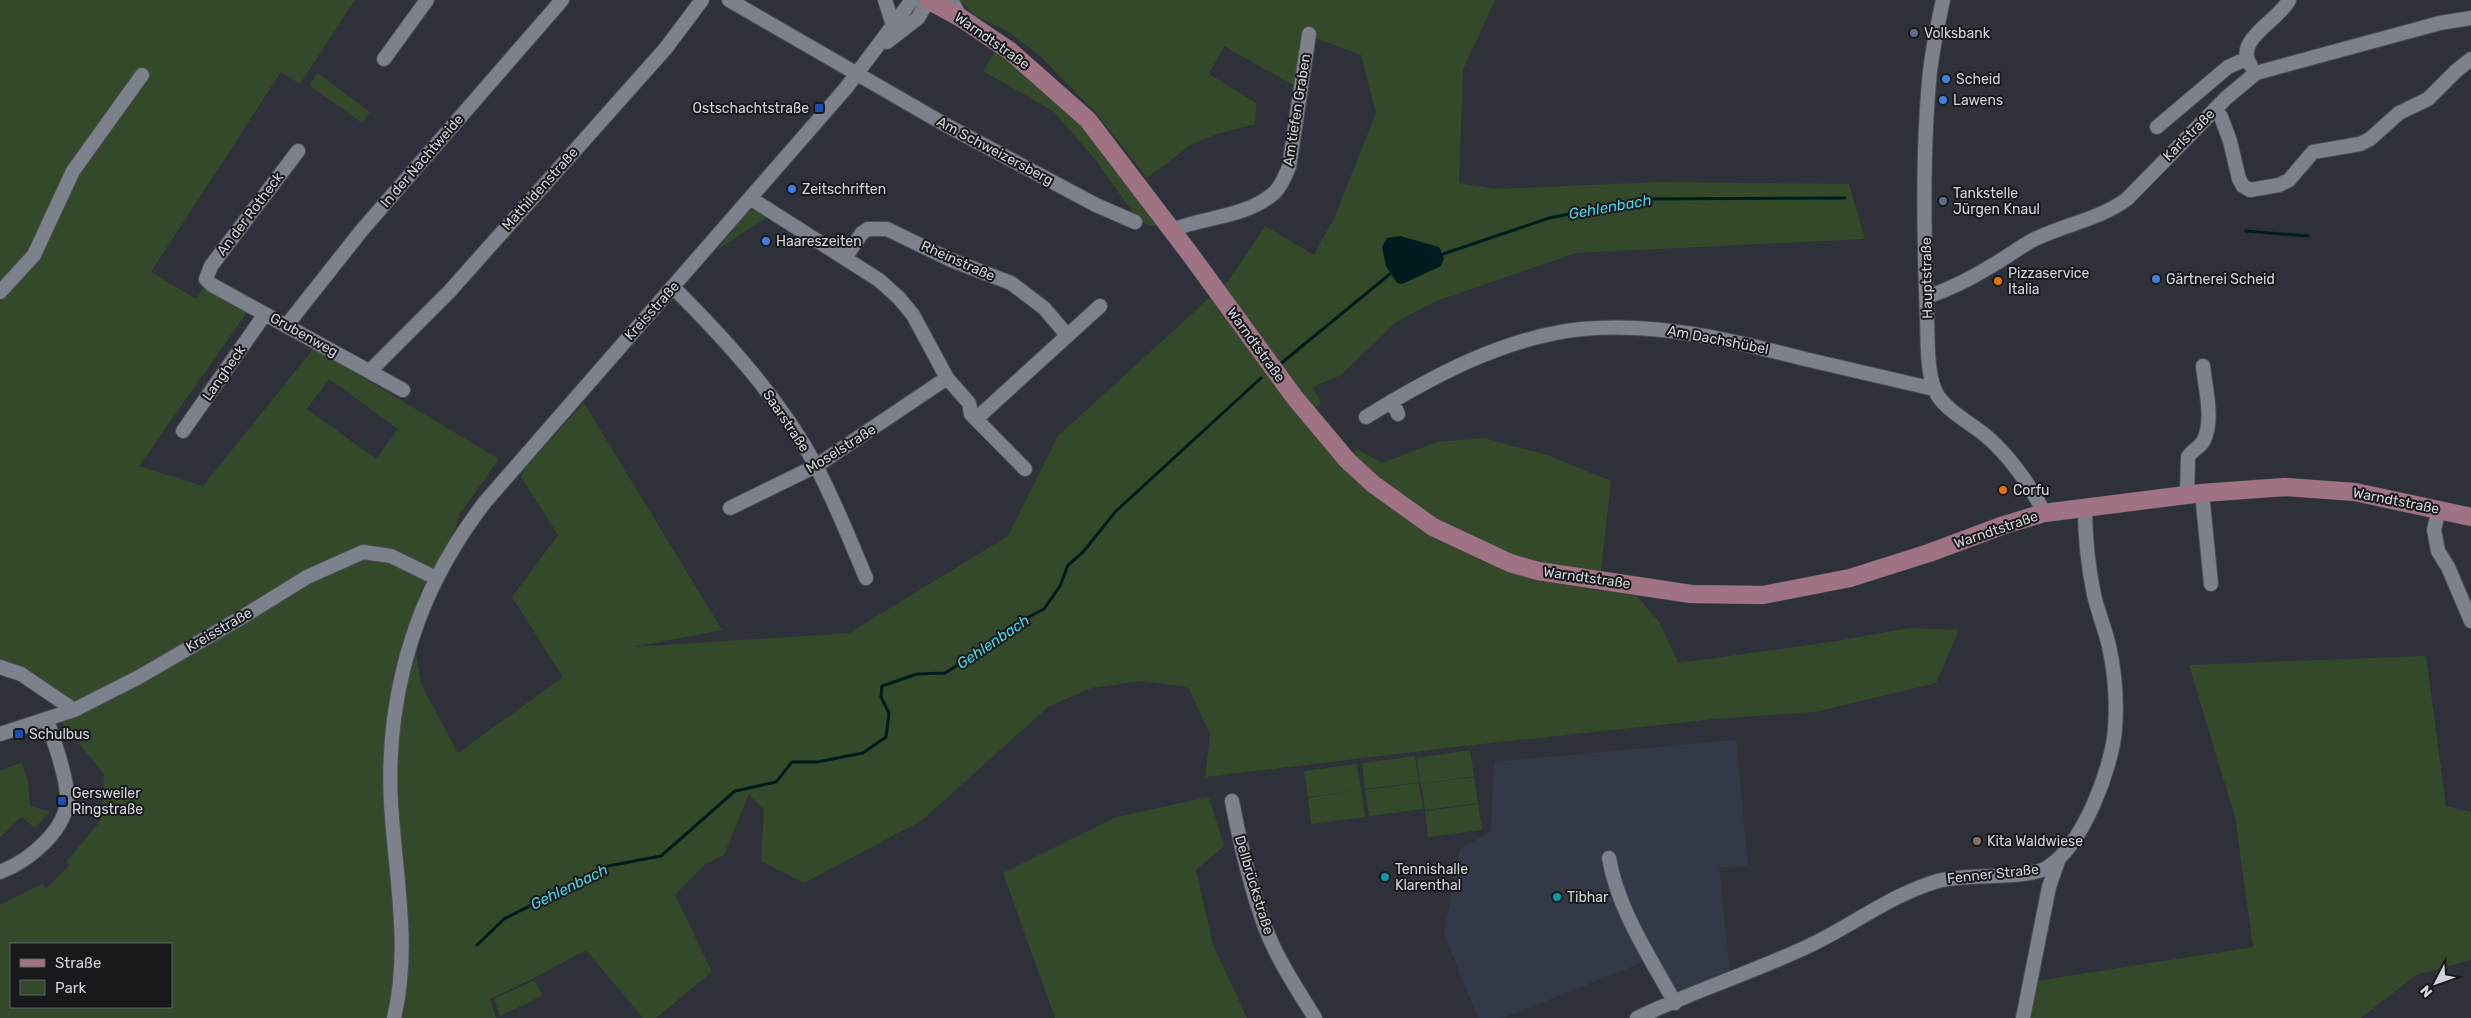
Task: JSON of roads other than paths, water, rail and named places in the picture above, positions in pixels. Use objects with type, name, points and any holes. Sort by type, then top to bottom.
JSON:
[{"type":"main road","name":"Warndtstraße","points":[[928,0],[961,18],[1010,50],[1088,120],[1172,230],[1300,405],[1347,460],[1378,488],[1433,527],[1510,563],[1538,571],[1691,594],[1763,595],[1850,578],[2044,513],[2195,494],[2254,488],[2319,489],[2355,492],[2439,508],[2471,517]]},
{"type":"street","points":[[384,59],[427,0]]},
{"type":"street","name":"In der Nachtweide","points":[[286,326],[362,230],[562,0]]},
{"type":"street","name":"Mathildenstraße","points":[[370,371],[455,284],[666,48],[702,0]]},
{"type":"street","points":[[729,0],[856,75]]},
{"type":"street","points":[[885,0],[893,25]]},
{"type":"street","name":"Kreisstraße","points":[[394,1018],[400,978],[402,933],[391,801],[395,711],[402,670],[415,629],[436,578],[453,548],[485,502],[856,75],[912,0]]},
{"type":"street","name":"Kreisstraße","points":[[876,50],[918,18],[928,0]]},
{"type":"street","points":[[951,0],[961,18]]},
{"type":"street","name":"Hauptstraße","points":[[1934,389],[1930,367],[1926,297],[1927,108],[1930,68],[1943,0]]},
{"type":"street","points":[[2256,73],[2246,59],[2246,50],[2250,41],[2278,15],[2289,0]]},
{"type":"street","name":"Karlstraße","points":[[1926,297],[1966,281],[2033,240],[2061,227],[2115,208],[2127,199],[2215,109],[2256,73],[2440,23],[2471,18]]},
{"type":"street","name":"Am tiefen Graben","points":[[1172,230],[1250,207],[1274,193],[1284,180],[1289,167],[1309,34]]},
{"type":"street","name":"Karlstraße","points":[[2157,127],[2228,67],[2246,59]]},
{"type":"street","points":[[2215,109],[2221,117],[2230,141],[2239,179],[2243,186],[2250,190],[2279,185],[2289,180],[2313,152],[2360,144],[2370,139],[2399,113],[2428,99],[2471,59]]},
{"type":"street","points":[[0,292],[34,255],[73,171],[142,75]]},
{"type":"street","name":"Am Schweizersberg","points":[[856,75],[1096,205],[1135,222]]},
{"type":"street","name":"An der Rotheck","points":[[206,280],[211,266],[298,151]]},
{"type":"street","points":[[750,198],[879,280],[899,298],[913,315],[947,378],[969,403],[971,414],[1025,469]]},
{"type":"street","name":"Rheinstraße","points":[[845,258],[862,234],[868,229],[887,229],[951,260],[1011,283],[1044,308],[1067,335]]},
{"type":"street","name":"Grubenweg","points":[[206,280],[403,390]]},
{"type":"street","name":"Saarstraße","points":[[673,287],[767,393],[816,466],[866,578]]},
{"type":"street","points":[[976,419],[1100,306]]},
{"type":"street","name":"Langheck","points":[[183,432],[265,314]]},
{"type":"street","name":"Am Dachshübel","points":[[1366,417],[1395,407],[1457,366],[1543,336],[1581,329],[1658,328],[1701,334],[1934,389]]},
{"type":"street","points":[[2203,366],[2208,418],[2206,431],[2203,441],[2188,456],[2211,584]]},
{"type":"street","name":"Moselstraße","points":[[730,508],[816,466],[947,378]]},
{"type":"street","points":[[1934,389],[1946,405],[1986,436],[2002,454],[2036,496],[2044,513]]},
{"type":"street","name":"Fenner Straße","points":[[1637,1018],[1803,949],[1909,892],[1939,880],[2030,873],[2047,868],[2059,858],[2073,840],[2101,789],[2112,754],[2115,728],[2115,691],[2109,646],[2094,595],[2085,543],[2085,508]]},
{"type":"street","points":[[2439,508],[2434,530],[2437,545],[2471,621]]},
{"type":"street","name":"Kreisstraße","points":[[0,734],[74,710],[139,677],[307,577],[363,552],[391,556],[436,578]]},
{"type":"street","points":[[0,667],[21,674],[74,710]]},
{"type":"street","points":[[0,872],[18,863],[40,845],[64,813],[67,794],[47,719]]},
{"type":"street","name":"Dellbrückstraße","points":[[1232,800],[1243,853],[1265,928],[1274,948],[1315,1018]]},
{"type":"street","points":[[1609,858],[1620,900],[1675,1003]]},
{"type":"street","points":[[2023,1018],[2049,887],[2059,858]]},
{"type":"waterway","name":"Gehlenbach","points":[[1443,254],[1549,218],[1644,199],[1845,198]]},
{"type":"waterway","name":"Gehlenbach","points":[[2246,231],[2308,236]]},
{"type":"waterway","name":"Gehlenbach","points":[[1279,365],[1390,274]]},
{"type":"waterway","name":"Gehlenbach","points":[[477,945],[504,919],[608,866],[661,856],[735,791],[776,782],[792,762],[817,762],[863,753],[886,737],[889,713],[881,697],[882,686],[917,674],[945,673],[984,649],[1011,626],[1044,609],[1060,586],[1068,565],[1083,552],[1116,511],[1261,378]]},
{"type":"place","name":"Volksbank","points":[[1914,33]]},
{"type":"place","name":"Scheid","points":[[1946,79]]},
{"type":"place","name":"Lawens","points":[[1943,100]]},
{"type":"place","name":"Ostschachtstraße","points":[[819,108]]},
{"type":"place","name":"Zeitschriften","points":[[792,189]]},
{"type":"place","name":"Tankstelle Jürgen Knaul","points":[[1943,201]]},
{"type":"place","name":"Haareszeiten","points":[[766,241]]},
{"type":"place","name":"Gärtnerei Scheid","points":[[2156,279]]},
{"type":"place","name":"Pizzaservice Italia","points":[[1998,281]]},
{"type":"place","name":"Corfu","points":[[2003,490]]},
{"type":"place","name":"Schulbus","points":[[19,734]]},
{"type":"place","name":"Gersweiler Ringstraße","points":[[62,801]]},
{"type":"place","name":"Kita Waldwiese","points":[[1977,841]]},
{"type":"place","name":"Tennishalle Klarenthal","points":[[1385,877]]},
{"type":"place","name":"Tibhar","points":[[1557,897]]}]
